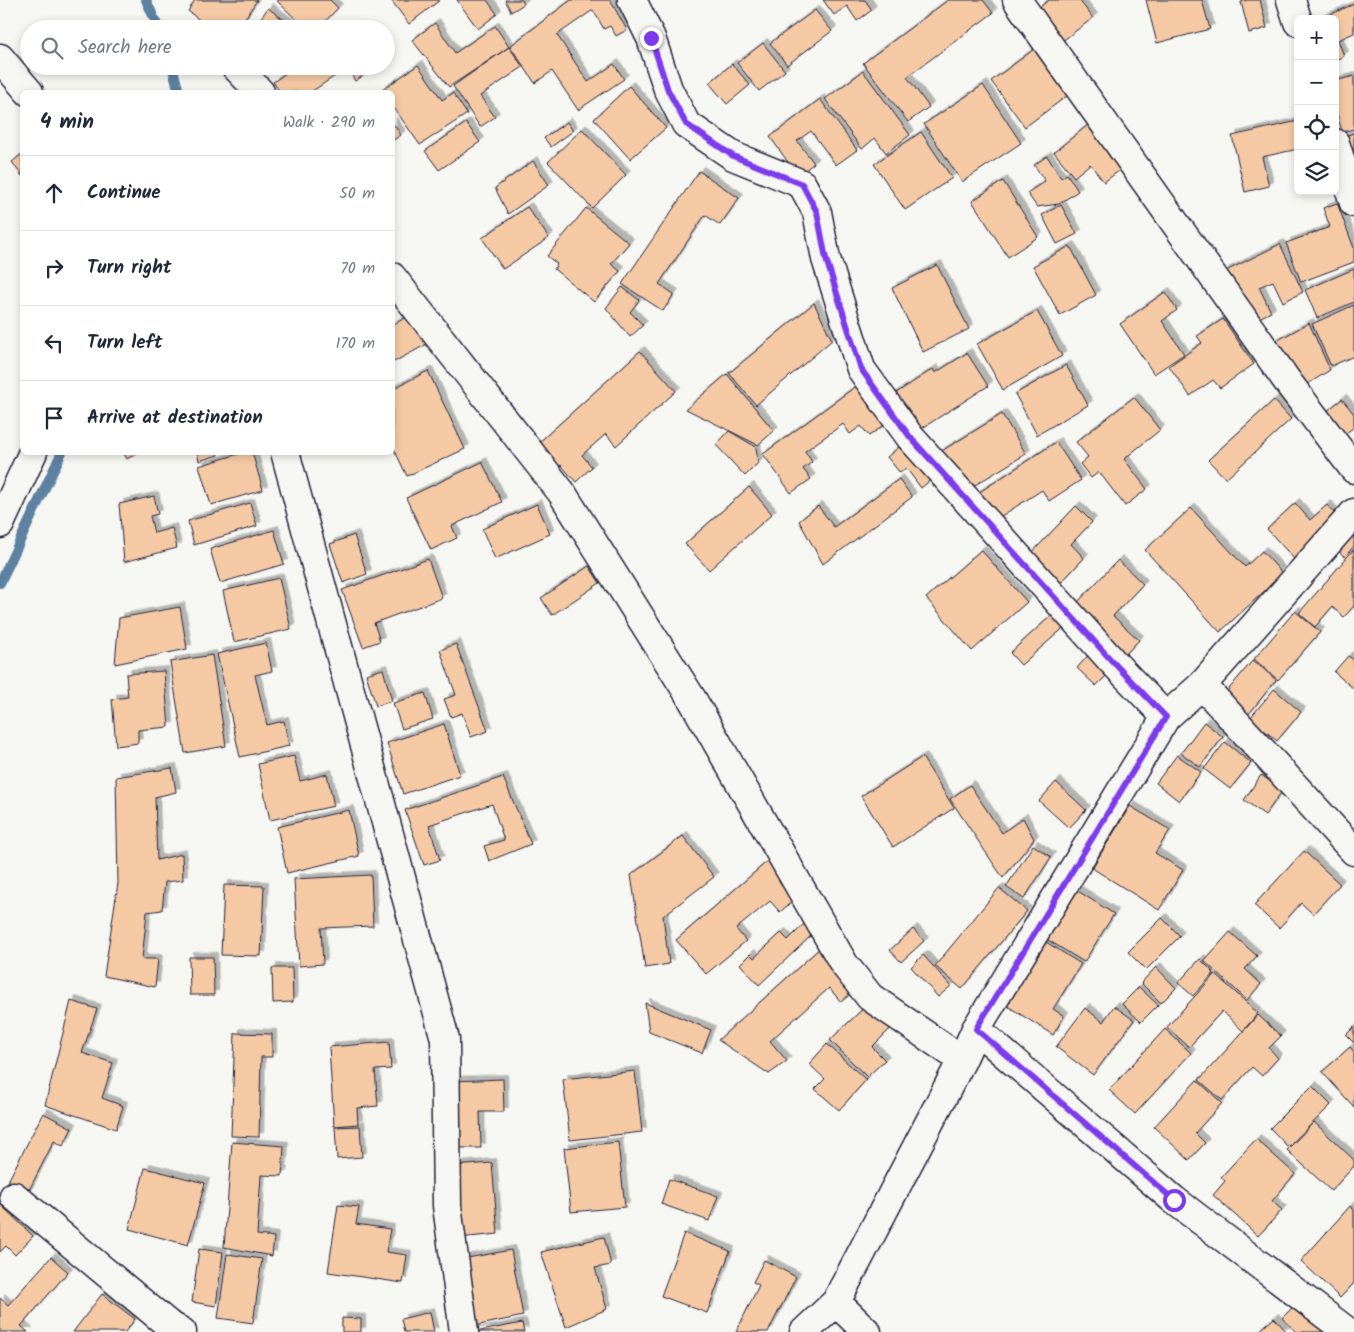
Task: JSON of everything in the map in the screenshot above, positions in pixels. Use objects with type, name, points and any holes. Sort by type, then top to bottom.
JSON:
[{"type":"street","points":[[632,0],[651,38],[668,90],[686,124],[733,156],[802,184],[817,212],[826,259],[861,369],[910,437],[1112,661],[1166,717]]},
{"type":"street","points":[[1017,0],[1290,385],[1354,469]]},
{"type":"street","points":[[1291,0],[1296,15]]},
{"type":"street","points":[[0,58],[27,90]]},
{"type":"street","points":[[244,75],[258,90]]},
{"type":"street","points":[[1337,150],[1354,203]]},
{"type":"street","points":[[395,281],[562,493],[692,699],[844,964],[870,997],[962,1060]]},
{"type":"street","points":[[0,524],[32,455]]},
{"type":"street","points":[[285,455],[445,1039],[447,1206],[464,1332]]},
{"type":"street","points":[[804,1332],[836,1302],[962,1060],[976,1029],[1166,717],[1202,685],[1354,513]]},
{"type":"street","points":[[1202,685],[1354,851]]},
{"type":"street","points":[[976,1029],[1174,1200],[1348,1332]]},
{"type":"street","points":[[14,1196],[169,1325],[182,1332]]},
{"type":"street","points":[[836,1302],[867,1332]]},
{"type":"building","points":[[195,0],[257,0],[244,20],[200,20],[188,11]]},
{"type":"building","points":[[276,0],[330,0],[338,8],[327,20],[297,20]]},
{"type":"building","points":[[391,0],[440,0],[409,24]]},
{"type":"building","points":[[457,0],[487,0],[497,14],[478,29]]},
{"type":"building","points":[[505,0],[522,0],[524,4],[511,12]]},
{"type":"building","points":[[571,0],[610,0],[627,30],[616,36],[610,26],[604,29],[593,10],[557,35],[588,82],[614,64],[624,79],[578,110],[552,71],[535,83],[510,46]]},
{"type":"building","points":[[823,0],[865,0],[872,10],[857,21],[847,6],[834,15]]},
{"type":"building","points":[[948,0],[983,0],[993,13],[907,77],[929,107],[908,122],[863,63]]},
{"type":"building","points":[[1049,0],[1079,0],[1093,18],[1061,42],[1036,10]]},
{"type":"building","points":[[1146,0],[1202,0],[1210,29],[1157,43]]},
{"type":"building","points":[[1260,0],[1267,28],[1249,33],[1241,2]]},
{"type":"building","points":[[1354,4],[1354,33],[1339,40],[1339,15],[1329,15]]},
{"type":"building","points":[[268,8],[284,20],[259,20]]},
{"type":"building","points":[[815,10],[832,31],[787,65],[770,43]]},
{"type":"building","points":[[435,23],[455,53],[495,26],[509,47],[449,87],[412,40]]},
{"type":"building","points":[[763,43],[785,71],[759,91],[737,63]]},
{"type":"building","points":[[1339,43],[1344,56],[1339,58]]},
{"type":"building","points":[[509,47],[523,67],[480,96],[495,117],[480,127],[453,86]]},
{"type":"building","points":[[1037,47],[1071,93],[1025,127],[991,81]]},
{"type":"building","points":[[732,64],[750,85],[727,104],[709,83]]},
{"type":"building","points":[[418,65],[442,100],[453,93],[467,114],[420,145],[395,109],[395,90],[382,90]]},
{"type":"building","points":[[863,71],[910,135],[886,153],[875,138],[862,149],[825,99]]},
{"type":"building","points":[[283,75],[336,75],[314,90],[279,90],[273,82]]},
{"type":"building","points":[[351,75],[364,75],[355,81]]},
{"type":"building","points":[[1354,76],[1354,129],[1342,132],[1339,121],[1339,80]]},
{"type":"building","points":[[983,85],[1021,143],[962,182],[924,124]]},
{"type":"building","points":[[629,86],[666,128],[630,159],[594,119]]},
{"type":"building","points":[[820,99],[857,150],[836,165],[811,131],[797,141],[814,163],[798,176],[770,137]]},
{"type":"building","points":[[1093,121],[1127,165],[1104,182],[1090,164],[1074,177],[1054,152]]},
{"type":"building","points":[[567,122],[573,131],[551,147],[544,138]]},
{"type":"building","points":[[1294,122],[1294,150],[1262,157],[1269,186],[1245,192],[1232,136]]},
{"type":"building","points":[[466,123],[480,142],[439,170],[425,151]]},
{"type":"building","points":[[395,126],[401,135],[395,139]]},
{"type":"building","points":[[582,129],[626,175],[592,208],[548,162]]},
{"type":"building","points":[[921,132],[952,178],[905,210],[874,164]]},
{"type":"building","points":[[1354,133],[1354,175],[1342,137]]},
{"type":"building","points":[[20,156],[20,173],[12,162]]},
{"type":"building","points":[[1047,156],[1061,178],[1067,174],[1078,191],[1059,204],[1037,207],[1027,193],[1045,181],[1034,165]]},
{"type":"building","points":[[533,161],[549,185],[508,214],[495,188]]},
{"type":"building","points":[[699,171],[739,198],[720,225],[705,215],[659,284],[674,294],[663,311],[622,284]]},
{"type":"building","points":[[1003,181],[1038,237],[1008,257],[972,201]]},
{"type":"building","points":[[1337,203],[1354,248],[1354,262],[1301,282],[1286,243],[1330,227],[1323,208]]},
{"type":"building","points":[[1061,205],[1077,234],[1057,244],[1042,215]]},
{"type":"building","points":[[527,207],[549,238],[503,269],[482,238]]},
{"type":"building","points":[[586,208],[629,243],[611,264],[620,271],[594,302],[554,269],[557,264],[547,256]]},
{"type":"building","points":[[1280,244],[1303,292],[1283,302],[1273,281],[1259,287],[1271,312],[1249,323],[1224,272]]},
{"type":"building","points":[[1070,246],[1096,295],[1060,315],[1033,266]]},
{"type":"building","points":[[937,265],[969,329],[923,352],[892,288]]},
{"type":"building","points":[[1354,269],[1354,302],[1317,318],[1305,290]]},
{"type":"building","points":[[622,287],[639,300],[630,312],[643,325],[630,337],[606,308]]},
{"type":"building","points":[[1165,292],[1177,310],[1162,321],[1184,354],[1154,374],[1120,324]]},
{"type":"building","points":[[814,303],[832,340],[756,405],[729,373]]},
{"type":"building","points":[[1354,305],[1354,356],[1331,366],[1312,324]]},
{"type":"building","points":[[1037,311],[1062,356],[1003,390],[977,344]]},
{"type":"building","points":[[407,317],[429,343],[395,361],[395,323]]},
{"type":"building","points":[[1223,319],[1254,364],[1220,388],[1213,380],[1190,396],[1169,366],[1202,343],[1197,336]]},
{"type":"building","points":[[1309,323],[1330,370],[1303,387],[1267,346]]},
{"type":"building","points":[[640,351],[676,391],[616,446],[606,434],[582,455],[592,467],[576,482],[561,465],[555,470],[535,446]]},
{"type":"building","points":[[967,353],[988,386],[913,434],[890,397],[933,369],[935,373]]},
{"type":"building","points":[[1066,365],[1088,405],[1037,435],[1015,394]]},
{"type":"building","points":[[428,371],[465,449],[407,476],[395,451],[395,388]]},
{"type":"building","points":[[727,374],[774,431],[758,445],[686,409]]},
{"type":"building","points":[[859,384],[887,423],[869,436],[861,426],[850,434],[843,424],[805,451],[812,462],[803,469],[811,479],[791,493],[763,454]]},
{"type":"building","points":[[1134,397],[1160,430],[1124,459],[1147,489],[1125,506],[1099,472],[1091,478],[1080,464],[1088,457],[1076,442]]},
{"type":"building","points":[[1342,399],[1354,414],[1354,427],[1345,434],[1327,411]]},
{"type":"building","points":[[1274,400],[1291,419],[1226,479],[1208,460]]},
{"type":"building","points":[[1002,414],[1026,454],[970,488],[940,452]]},
{"type":"building","points":[[729,431],[756,447],[758,463],[745,476],[716,445]]},
{"type":"building","points":[[1056,442],[1081,480],[1049,501],[1042,490],[992,522],[975,495]]},
{"type":"building","points":[[904,443],[932,479],[921,488],[906,468],[900,473],[887,457]]},
{"type":"building","points":[[125,455],[134,455],[127,459]]},
{"type":"building","points":[[198,455],[218,455],[199,461]]},
{"type":"building","points":[[235,455],[253,455],[263,490],[211,505],[199,466]]},
{"type":"building","points":[[482,462],[502,502],[452,526],[457,538],[431,550],[406,498]]},
{"type":"building","points":[[899,479],[912,497],[823,564],[799,521],[818,506],[834,527]]},
{"type":"building","points":[[749,487],[772,514],[709,570],[685,544]]},
{"type":"building","points":[[154,496],[158,514],[150,516],[154,533],[172,528],[177,548],[124,562],[119,504]]},
{"type":"building","points":[[250,503],[257,526],[194,545],[188,521]]},
{"type":"building","points":[[1295,503],[1310,520],[1327,505],[1340,520],[1296,561],[1267,529]]},
{"type":"building","points":[[537,504],[550,534],[495,559],[482,529]]},
{"type":"building","points":[[1076,506],[1092,522],[1071,544],[1084,558],[1056,588],[1026,559]]},
{"type":"building","points":[[1191,508],[1245,567],[1262,551],[1283,574],[1220,632],[1145,550]]},
{"type":"building","points":[[1354,521],[1354,546],[1345,557],[1333,547]]},
{"type":"building","points":[[274,530],[284,564],[220,583],[210,549]]},
{"type":"building","points":[[354,535],[367,574],[343,583],[330,544]]},
{"type":"building","points":[[1354,549],[1354,606],[1344,617],[1332,607],[1315,627],[1299,613]]},
{"type":"building","points":[[981,550],[1027,602],[972,651],[926,598]]},
{"type":"building","points":[[428,559],[442,598],[374,623],[380,641],[363,647],[342,590]]},
{"type":"building","points":[[1118,560],[1143,584],[1113,616],[1139,640],[1124,656],[1073,607]]},
{"type":"building","points":[[589,566],[600,583],[552,615],[541,598]]},
{"type":"building","points":[[279,578],[291,629],[234,642],[223,591]]},
{"type":"building","points":[[180,607],[187,649],[115,664],[119,618]]},
{"type":"building","points":[[1295,611],[1320,632],[1278,680],[1254,659]]},
{"type":"building","points":[[1055,612],[1067,625],[1021,665],[1010,653]]},
{"type":"building","points":[[266,643],[272,671],[255,675],[267,725],[284,721],[289,746],[240,757],[217,654]]},
{"type":"building","points":[[456,644],[488,731],[471,737],[462,713],[451,717],[444,699],[456,695],[440,650]]},
{"type":"building","points":[[1091,652],[1111,671],[1096,686],[1077,668]]},
{"type":"building","points":[[212,655],[226,746],[185,753],[170,662]]},
{"type":"building","points":[[1348,656],[1354,660],[1354,689],[1334,672]]},
{"type":"building","points":[[1253,660],[1276,680],[1248,715],[1224,695]]},
{"type":"building","points":[[383,669],[392,701],[376,706],[366,674]]},
{"type":"building","points":[[164,671],[169,727],[138,730],[138,743],[116,746],[112,699],[128,697],[126,674]]},
{"type":"building","points":[[1274,689],[1301,712],[1277,741],[1250,718]]},
{"type":"building","points":[[425,693],[433,719],[402,729],[393,703]]},
{"type":"building","points":[[1204,722],[1223,737],[1200,767],[1181,753]]},
{"type":"building","points":[[444,724],[460,775],[403,794],[387,743]]},
{"type":"building","points":[[1225,742],[1251,763],[1230,789],[1204,769]]},
{"type":"building","points":[[1177,755],[1201,772],[1179,801],[1156,783]]},
{"type":"building","points":[[294,756],[300,781],[327,774],[334,806],[270,820],[258,764]]},
{"type":"building","points":[[922,757],[954,808],[893,847],[861,796]]},
{"type":"building","points":[[172,768],[176,792],[155,797],[157,860],[182,854],[183,880],[165,882],[162,910],[147,912],[142,959],[158,959],[155,987],[104,976],[118,883],[116,777]]},
{"type":"building","points":[[1261,775],[1283,790],[1265,815],[1244,800]]},
{"type":"building","points":[[503,777],[531,844],[489,861],[484,846],[504,840],[492,804],[429,825],[440,860],[424,865],[405,810]]},
{"type":"building","points":[[1056,782],[1086,810],[1069,828],[1039,801]]},
{"type":"building","points":[[970,785],[1002,833],[1023,818],[1034,839],[1003,878],[950,799]]},
{"type":"building","points":[[1130,806],[1170,830],[1155,853],[1183,870],[1159,910],[1092,868]]},
{"type":"building","points":[[349,810],[359,856],[287,873],[277,827]]},
{"type":"building","points":[[683,836],[714,877],[663,916],[669,964],[645,968],[631,875]]},
{"type":"building","points":[[1033,845],[1051,857],[1024,899],[1006,887]]},
{"type":"building","points":[[1304,851],[1340,884],[1313,914],[1301,903],[1279,928],[1254,905]]},
{"type":"building","points":[[769,860],[794,900],[780,912],[770,901],[736,929],[746,941],[706,974],[676,940]]},
{"type":"building","points":[[371,875],[373,926],[321,928],[323,964],[299,966],[294,879]]},
{"type":"building","points":[[224,885],[264,886],[261,956],[221,955]]},
{"type":"building","points":[[999,888],[1027,911],[962,989],[935,966]]},
{"type":"building","points":[[1073,888],[1114,914],[1084,962],[1043,937]]},
{"type":"building","points":[[1162,918],[1180,936],[1146,970],[1128,952]]},
{"type":"building","points":[[805,923],[814,933],[759,985],[740,964],[750,954],[754,958],[781,933],[788,940]]},
{"type":"building","points":[[913,929],[924,941],[901,962],[890,950]]},
{"type":"building","points":[[1230,932],[1257,956],[1245,969],[1261,984],[1247,1000],[1204,961]]},
{"type":"building","points":[[1038,937],[1081,964],[1053,1009],[1064,1016],[1053,1035],[998,1000]]},
{"type":"building","points":[[820,948],[856,989],[841,1002],[829,988],[770,1041],[787,1061],[769,1074],[718,1040]]},
{"type":"building","points":[[923,955],[951,986],[938,997],[911,967]]},
{"type":"building","points":[[189,957],[213,957],[214,995],[190,995]]},
{"type":"building","points":[[1200,959],[1214,973],[1193,996],[1178,983]]},
{"type":"building","points":[[1156,967],[1176,988],[1161,1003],[1141,983]]},
{"type":"building","points":[[272,968],[292,968],[293,1002],[273,1003]]},
{"type":"building","points":[[1215,974],[1258,1013],[1243,1031],[1222,1011],[1189,1047],[1167,1027]]},
{"type":"building","points":[[1139,987],[1158,1005],[1141,1022],[1122,1004]]},
{"type":"building","points":[[71,1001],[97,1009],[82,1053],[113,1063],[102,1098],[123,1106],[116,1129],[45,1105]]},
{"type":"building","points":[[870,1002],[893,1026],[872,1047],[885,1060],[867,1077],[830,1040]]},
{"type":"building","points":[[645,1003],[711,1030],[702,1053],[649,1032]]},
{"type":"building","points":[[1114,1006],[1134,1020],[1093,1075],[1056,1047],[1085,1008],[1103,1022]]},
{"type":"building","points":[[1258,1015],[1281,1036],[1269,1048],[1278,1058],[1262,1076],[1252,1067],[1222,1100],[1199,1080]]},
{"type":"building","points":[[1354,1027],[1354,1043],[1346,1035]]},
{"type":"building","points":[[1165,1029],[1191,1053],[1135,1114],[1109,1090]]},
{"type":"building","points":[[235,1033],[272,1034],[272,1057],[261,1057],[259,1137],[231,1136]]},
{"type":"building","points":[[389,1042],[391,1069],[375,1070],[378,1106],[357,1108],[358,1124],[334,1126],[329,1047]]},
{"type":"building","points":[[827,1044],[866,1080],[839,1110],[815,1089],[825,1079],[809,1064]]},
{"type":"building","points":[[1350,1047],[1354,1052],[1354,1107],[1322,1072]]},
{"type":"building","points":[[635,1071],[642,1132],[570,1140],[563,1079]]},
{"type":"building","points":[[503,1079],[504,1112],[480,1112],[481,1148],[455,1148],[453,1081]]},
{"type":"building","points":[[1197,1080],[1222,1103],[1195,1133],[1205,1143],[1189,1160],[1154,1127]]},
{"type":"building","points":[[1312,1086],[1331,1105],[1288,1147],[1270,1128]]},
{"type":"building","points":[[43,1113],[72,1128],[63,1146],[54,1141],[27,1194],[7,1183]]},
{"type":"building","points":[[1314,1122],[1354,1160],[1354,1166],[1331,1191],[1287,1150]]},
{"type":"building","points":[[360,1126],[362,1157],[337,1159],[335,1127]]},
{"type":"building","points":[[1256,1139],[1295,1174],[1272,1201],[1282,1210],[1258,1236],[1213,1195],[1225,1181],[1221,1177]]},
{"type":"building","points":[[232,1142],[284,1146],[282,1176],[261,1175],[257,1235],[274,1237],[272,1256],[224,1247]]},
{"type":"building","points":[[618,1142],[625,1207],[571,1212],[564,1148]]},
{"type":"building","points":[[492,1163],[498,1234],[459,1238],[454,1166]]},
{"type":"building","points":[[145,1168],[205,1183],[188,1245],[129,1229]]},
{"type":"building","points":[[669,1179],[718,1196],[709,1221],[661,1204]]},
{"type":"building","points":[[0,1204],[33,1236],[15,1255],[6,1246],[0,1252]]},
{"type":"building","points":[[338,1205],[359,1207],[356,1224],[390,1229],[386,1252],[407,1255],[403,1283],[328,1272]]},
{"type":"building","points":[[1350,1206],[1354,1210],[1354,1283],[1340,1298],[1301,1261]]},
{"type":"building","points":[[684,1233],[730,1251],[707,1313],[661,1296]]},
{"type":"building","points":[[604,1237],[611,1265],[595,1268],[607,1309],[566,1327],[541,1252]]},
{"type":"building","points":[[199,1249],[223,1252],[216,1306],[192,1302]]},
{"type":"building","points":[[511,1250],[523,1316],[475,1326],[462,1259]]},
{"type":"building","points":[[227,1254],[262,1259],[253,1323],[218,1318]]},
{"type":"building","points":[[51,1257],[68,1272],[21,1326],[28,1332],[0,1332],[0,1298],[8,1305]]},
{"type":"building","points":[[764,1260],[796,1277],[768,1332],[736,1332],[759,1285],[753,1282]]},
{"type":"building","points":[[102,1294],[135,1319],[125,1332],[73,1332]]},
{"type":"building","points":[[1300,1300],[1332,1332],[1297,1332],[1282,1318]]},
{"type":"building","points":[[430,1312],[434,1332],[404,1332],[401,1319]]},
{"type":"building","points":[[342,1318],[361,1319],[361,1332],[342,1332]]},
{"type":"building","points":[[1274,1318],[1287,1332],[1258,1332]]},
{"type":"building","points":[[522,1323],[524,1332],[475,1332]]},
{"type":"waterway","points":[[146,0],[155,20]]},
{"type":"waterway","points":[[174,75],[178,90]]},
{"type":"waterway","points":[[0,583],[61,455]]},
{"type":"route","points":[[651,38],[668,90],[686,124],[733,156],[802,184],[817,212],[826,259],[861,369],[910,437],[1112,661],[1166,717],[976,1029],[1174,1200]]}]
